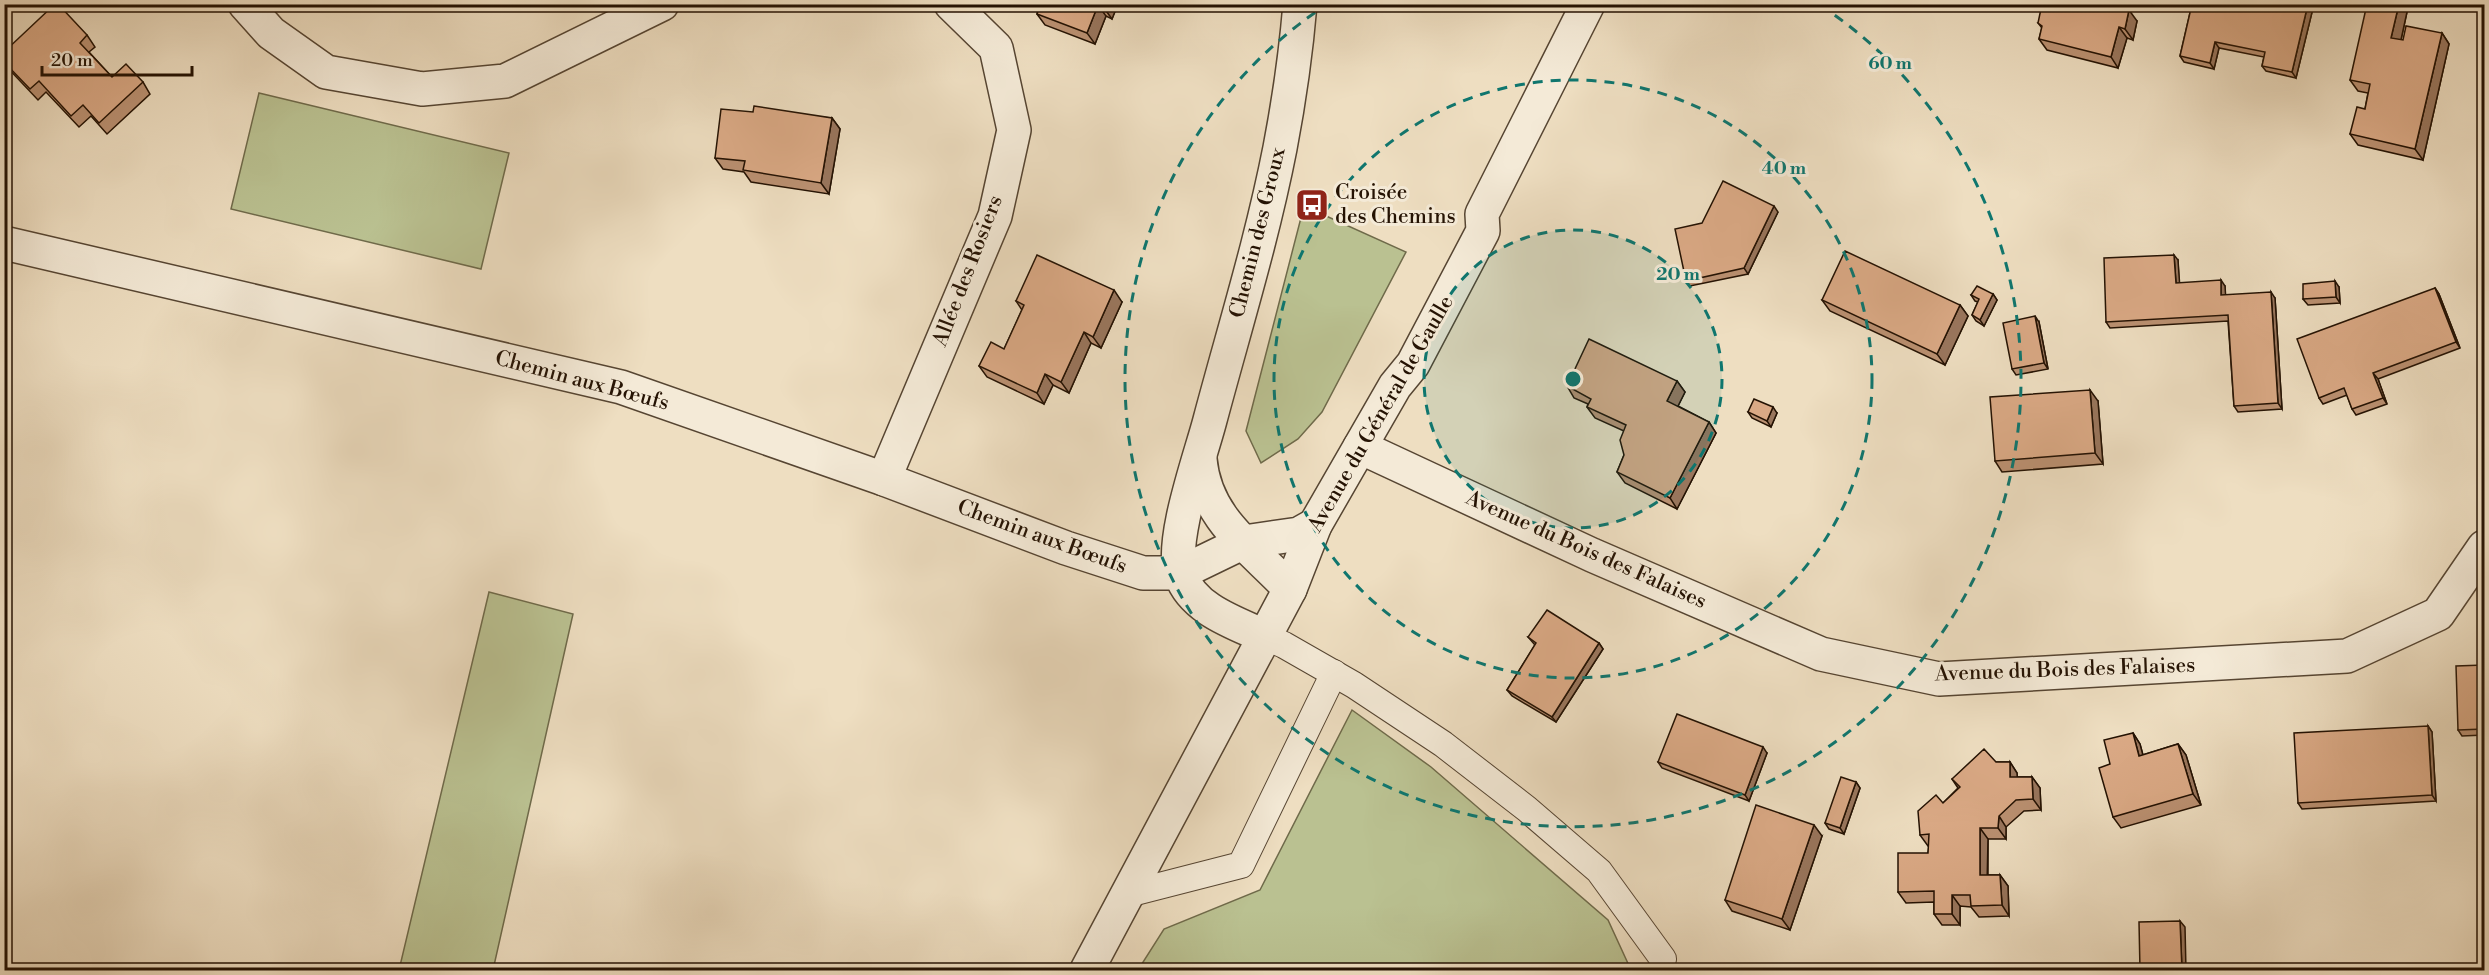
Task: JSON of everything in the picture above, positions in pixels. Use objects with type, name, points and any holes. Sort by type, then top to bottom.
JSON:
[{"type":"street","points":[[245,4],[271,33],[326,72],[422,89],[505,81],[662,4]]},
{"type":"street","name":"Allée des Rosiers","points":[[884,478],[994,216],[1014,130],[996,48],[951,4]]},
{"type":"street","name":"Chemin des Groux","points":[[1180,573],[1179,551],[1191,483],[1200,459],[1280,148],[1300,4]]},
{"type":"street","name":"Avenue du Général de Gaulle","points":[[1096,963],[1128,894],[1290,589],[1315,525],[1395,386],[1413,364],[1478,241],[1483,231],[1482,214],[1588,4]]},
{"type":"street","name":"Chemin aux Bœufs","points":[[4,243],[621,387],[884,478],[1066,548],[1143,573],[1180,573],[1195,568],[1244,542],[1299,534],[1315,525]]},
{"type":"street","name":"Avenue du Bois des Falaises","points":[[1360,447],[1603,560],[1821,654],[1939,679],[2347,656],[2438,614],[2484,547]]},
{"type":"street","name":"Chemin des Groux","points":[[1200,459],[1204,486],[1220,516],[1290,589]]},
{"type":"street","points":[[1180,573],[1194,597],[1208,609],[1266,637]]},
{"type":"lane","points":[[1266,637],[1334,673],[1443,744],[1527,809],[1599,871],[1663,959]]},
{"type":"lane","points":[[1128,894],[1241,866],[1334,673]]},
{"type":"green space","points":[[259,93],[509,153],[481,269],[231,209]]},
{"type":"green space","points":[[1304,206],[1406,252],[1322,412],[1298,439],[1261,463],[1246,431]]},
{"type":"green space","points":[[489,592],[573,614],[493,970],[399,970]]},
{"type":"green space","points":[[1352,710],[1431,767],[1608,920],[1631,970],[1138,970],[1164,929],[1260,890]]},
{"type":"building","points":[[55,4],[58,4],[87,35],[80,43],[112,77],[126,64],[143,82],[99,123],[83,105],[71,116],[39,81],[30,89],[4,62],[4,52]]},
{"type":"building","points":[[1040,4],[1105,4],[1104,8],[1098,5],[1087,33],[1037,14]]},
{"type":"building","points":[[2042,4],[2106,4],[2129,10],[2125,29],[2119,27],[2111,57],[2039,39],[2042,26],[2038,23]]},
{"type":"building","points":[[2192,4],[2308,4],[2292,72],[2262,66],[2265,52],[2215,42],[2210,63],[2180,56]]},
{"type":"building","points":[[2367,4],[2399,4],[2391,38],[2403,40],[2406,26],[2442,33],[2415,149],[2350,134],[2357,107],[2365,109],[2370,84],[2350,80]]},
{"type":"building","points":[[754,106],[832,118],[821,183],[743,170],[745,161],[715,158],[721,109],[753,112]]},
{"type":"building","points":[[1723,181],[1774,206],[1744,268],[1686,281],[1675,229],[1702,223]]},
{"type":"building","points":[[1845,251],[1960,305],[1937,354],[1822,300]]},
{"type":"building","points":[[1037,255],[1114,290],[1093,337],[1084,332],[1061,382],[1045,374],[1037,393],[979,366],[991,342],[1004,349],[1024,305],[1016,301]]},
{"type":"building","points":[[2174,255],[2176,283],[2221,280],[2221,295],[2271,292],[2278,403],[2234,406],[2228,315],[2106,322],[2104,258]]},
{"type":"building","points":[[2335,281],[2336,297],[2303,299],[2303,284]]},
{"type":"building","points":[[1977,286],[1993,294],[1980,320],[1972,315],[1979,299],[1971,295]]},
{"type":"building","points":[[2435,288],[2456,342],[2373,373],[2383,398],[2352,409],[2344,388],[2319,398],[2297,339]]},
{"type":"building","points":[[2035,316],[2044,363],[2012,369],[2003,323]]},
{"type":"building","points":[[1589,339],[1677,381],[1667,401],[1709,422],[1670,498],[1617,472],[1624,455],[1620,440],[1626,425],[1587,407],[1591,399],[1567,386]]},
{"type":"building","points":[[2090,390],[2095,453],[1995,461],[1990,397]]},
{"type":"building","points":[[1754,399],[1773,407],[1767,421],[1748,412]]},
{"type":"building","points":[[1547,610],[1599,643],[1552,717],[1507,690],[1536,643],[1528,637]]},
{"type":"building","points":[[2484,665],[2484,729],[2458,730],[2456,666]]},
{"type":"building","points":[[1677,714],[1763,747],[1745,795],[1658,762]]},
{"type":"building","points":[[2428,726],[2432,795],[2298,803],[2294,733]]},
{"type":"building","points":[[2133,733],[2139,756],[2178,744],[2193,794],[2113,817],[2099,768],[2110,764],[2104,740]]},
{"type":"building","points":[[1984,749],[1996,762],[2010,762],[2010,777],[2032,777],[2033,799],[2016,800],[1999,816],[1998,828],[1980,828],[1980,875],[2000,875],[2002,905],[1971,906],[1970,895],[1952,895],[1952,914],[1934,914],[1934,891],[1898,892],[1898,853],[1928,853],[1929,834],[1920,835],[1918,811],[1936,795],[1943,803],[1960,787],[1952,779]]},
{"type":"building","points":[[1841,777],[1856,782],[1840,828],[1825,823]]},
{"type":"building","points":[[1756,805],[1814,825],[1782,919],[1725,900]]},
{"type":"building","points":[[2180,921],[2182,970],[2140,970],[2139,922]]},
{"type":"place","name":"Croisée des Chemins","points":[[1312,205]]}]
